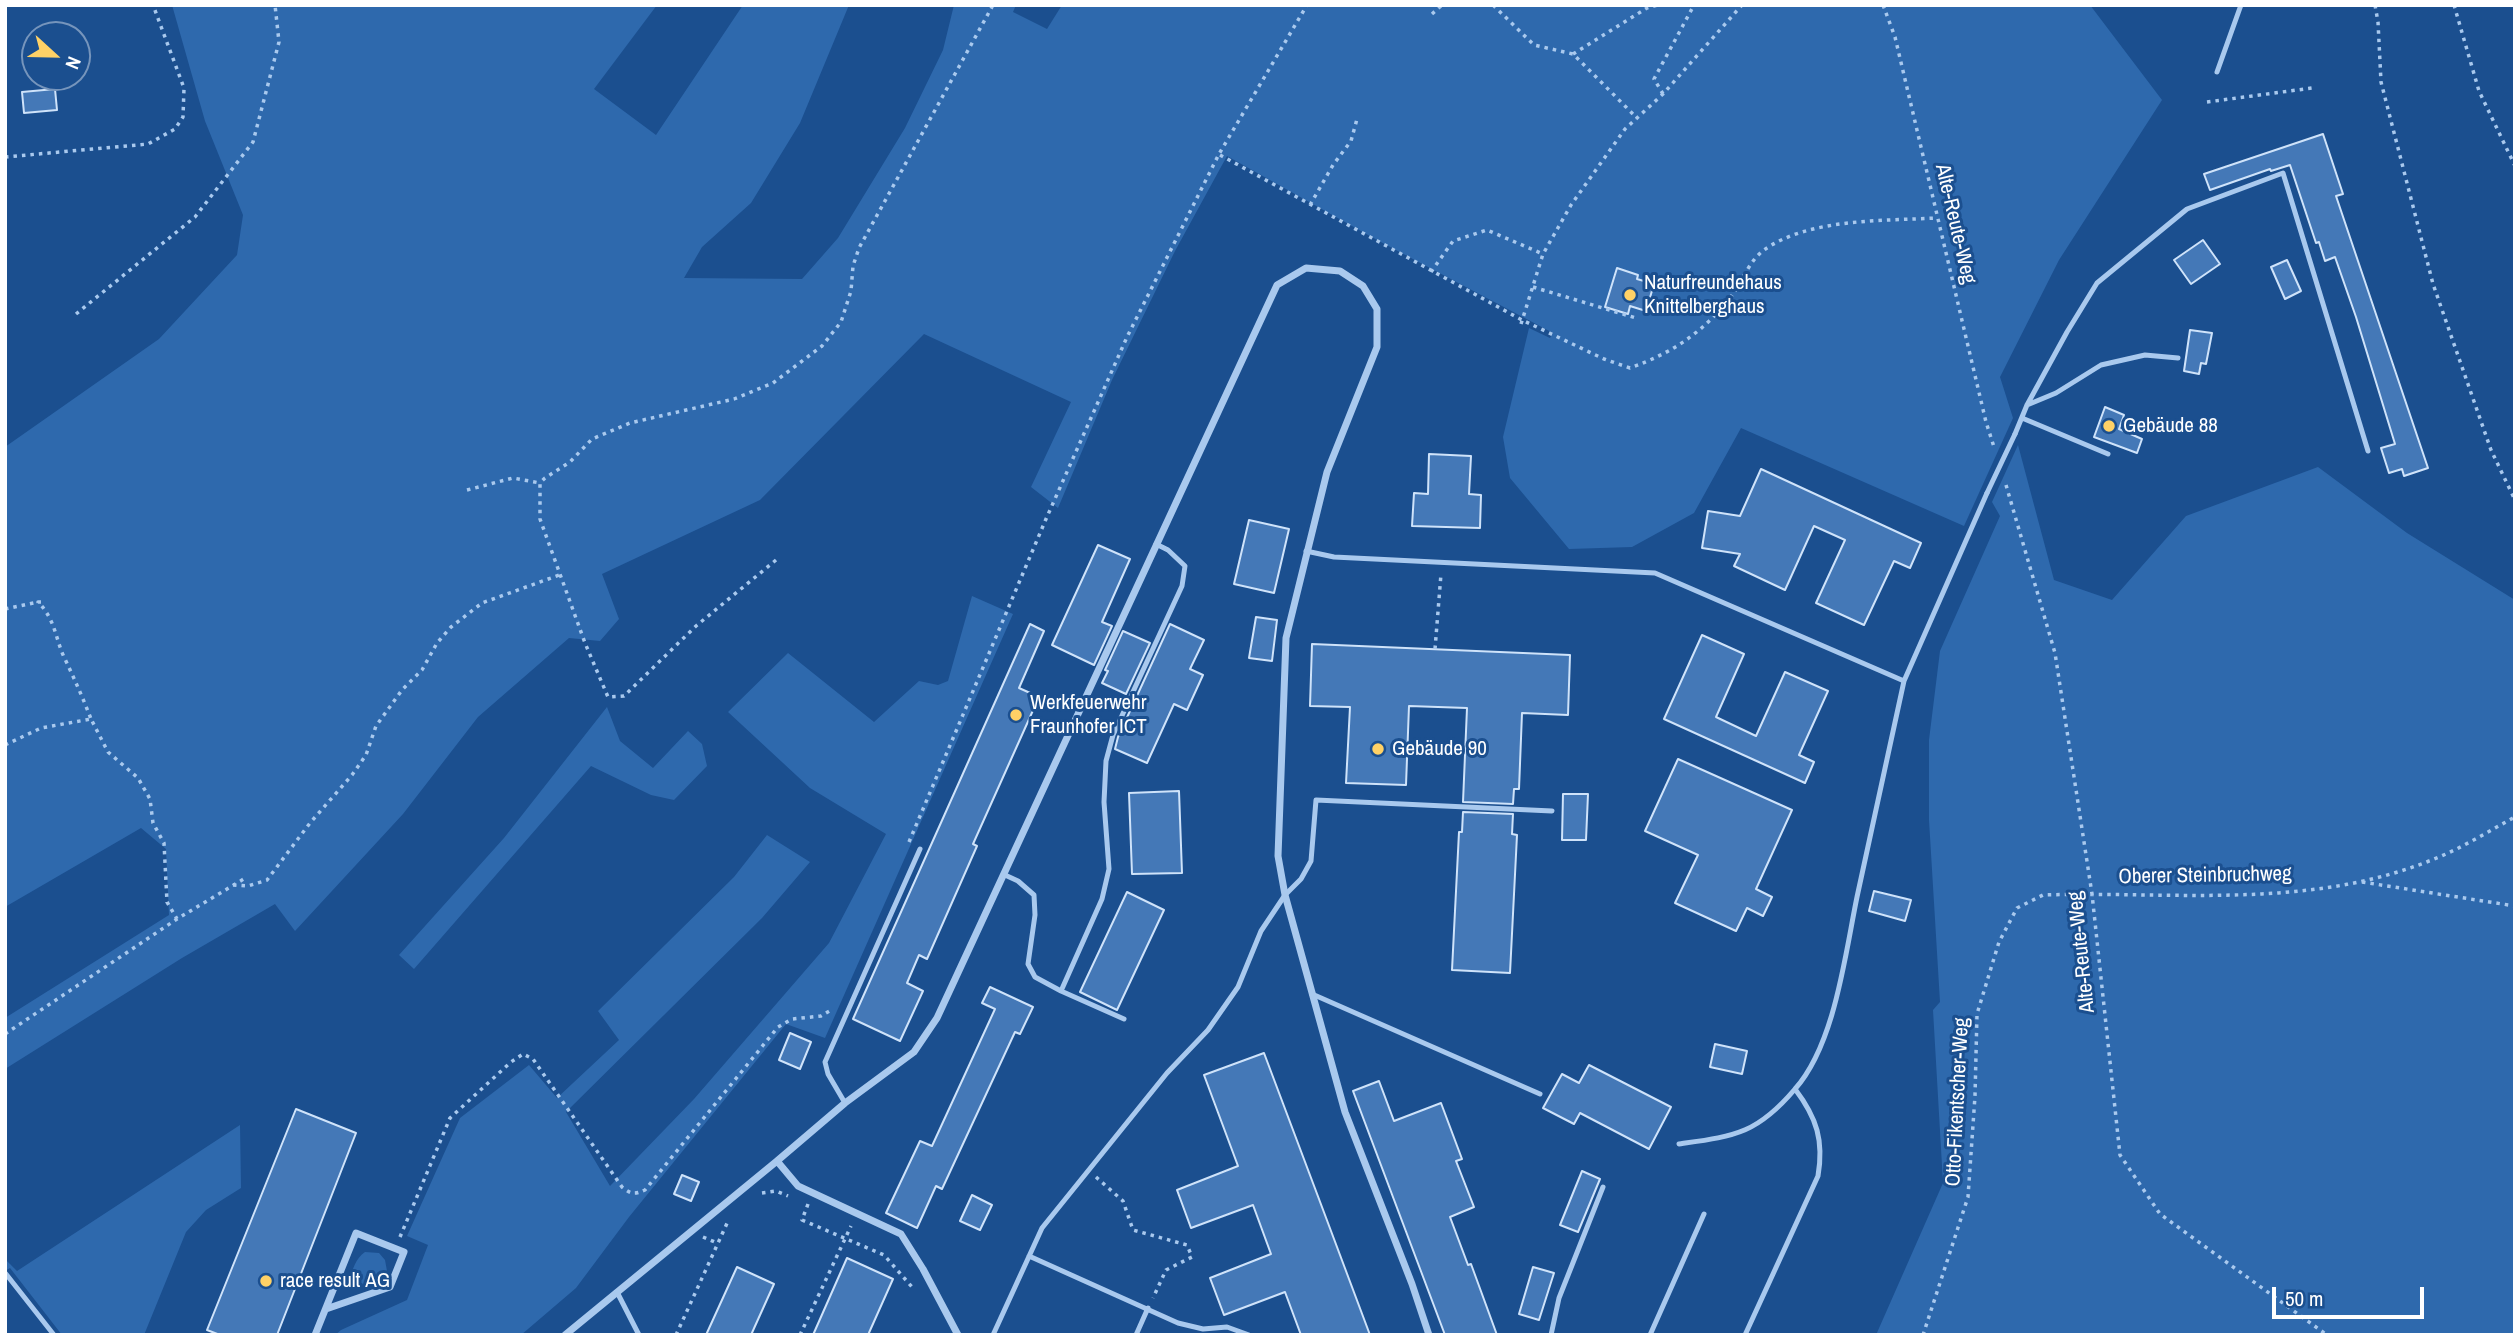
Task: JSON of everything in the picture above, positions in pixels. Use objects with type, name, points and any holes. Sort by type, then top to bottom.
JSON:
[{"type":"street","points":[[565,1335],[845,1103],[914,1052],[937,1018],[1277,285],[1306,268],[1340,271],[1363,286],[1377,309],[1377,347],[1327,472],[1286,638],[1278,856],[1285,895],[1345,1112],[1429,1335]]},
{"type":"street","points":[[777,1161],[798,1186],[901,1234],[958,1335]]},
{"type":"street","points":[[315,1335],[356,1233],[404,1252],[390,1287],[326,1310]]},
{"type":"lane","points":[[2217,72],[2241,5]]},
{"type":"lane","points":[[1679,1144],[1726,1137],[1751,1128],[1776,1112],[1808,1074],[1818,1056],[1835,1000],[1904,681],[2027,405],[2097,283],[2187,209],[2283,173],[2368,451]]},
{"type":"lane","points":[[2027,405],[2056,393],[2101,365],[2145,355],[2178,358]]},
{"type":"lane","points":[[2022,418],[2108,454]]},
{"type":"lane","points":[[1060,990],[1102,899],[1109,869],[1104,802],[1106,761],[1113,735],[1182,586],[1185,566],[1168,550],[1156,544]]},
{"type":"lane","points":[[1306,551],[1334,557],[1656,573],[1904,681]]},
{"type":"lane","points":[[993,1335],[1042,1228],[1167,1073],[1208,1030],[1238,988],[1261,931],[1285,895],[1301,880],[1311,862],[1316,800],[1552,811]]},
{"type":"lane","points":[[845,1103],[828,1074],[825,1062],[920,849]]},
{"type":"lane","points":[[1004,875],[1018,881],[1034,895],[1035,915],[1028,964],[1035,977],[1124,1019]]},
{"type":"lane","points":[[1312,993],[1540,1094]]},
{"type":"lane","points":[[1745,1335],[1818,1176],[1821,1154],[1816,1125],[1796,1089]]},
{"type":"lane","points":[[1550,1335],[1559,1298],[1603,1187]]},
{"type":"lane","points":[[1650,1335],[1704,1214]]},
{"type":"lane","points":[[1029,1256],[1149,1308],[1178,1324],[1203,1328],[1227,1327],[1249,1335]]},
{"type":"lane","points":[[6,1273],[54,1335]]},
{"type":"lane","points":[[617,1292],[639,1335]]},
{"type":"lane","points":[[1136,1335],[1149,1308]]},
{"type":"path","points":[[5,157],[148,144],[175,129],[183,117],[184,88],[153,5]]},
{"type":"path","points":[[76,314],[195,217],[253,142],[279,42],[275,5]]},
{"type":"path","points":[[776,560],[696,626],[624,696],[608,697],[585,643],[540,519],[540,484],[570,461],[592,439],[630,423],[734,399],[773,383],[822,346],[841,322],[851,291],[853,266],[859,248],[993,5]]},
{"type":"path","points":[[904,852],[1127,337],[1219,154],[1307,5]]},
{"type":"path","points":[[1432,14],[1441,5]]},
{"type":"path","points":[[1493,5],[1534,45],[1573,54],[1637,118]]},
{"type":"path","points":[[1573,54],[1647,8],[1658,5]]},
{"type":"path","points":[[1663,94],[1654,79],[1694,5]]},
{"type":"path","points":[[1522,322],[1544,254],[1571,205],[1625,129],[1663,94],[1742,5]]},
{"type":"path","name":"Alte-Reute-Weg","points":[[1883,5],[1895,37],[1936,218],[1995,451]]},
{"type":"path","points":[[2375,5],[2381,82],[2433,284],[2491,450],[2515,500]]},
{"type":"path","points":[[2455,5],[2479,91],[2515,166]]},
{"type":"path","points":[[2207,102],[2312,88]]},
{"type":"path","points":[[1310,205],[1333,164],[1351,141],[1357,118]]},
{"type":"path","points":[[1219,154],[1522,322],[1630,368],[1657,358],[1687,342],[1714,317],[1760,252],[1783,238],[1840,224],[1936,218]]},
{"type":"path","points":[[1431,272],[1453,241],[1487,230],[1544,254]]},
{"type":"path","points":[[1533,287],[1636,318]]},
{"type":"path","name":"Alte-Reute-Weg","points":[[2004,477],[2055,653],[2092,894],[2120,1155],[2160,1214],[2327,1335]]},
{"type":"path","points":[[467,490],[513,478],[540,484]]},
{"type":"path","points":[[1435,649],[1442,563]]},
{"type":"path","points":[[233,885],[247,886],[267,880],[310,823],[352,775],[366,755],[376,726],[402,690],[422,670],[437,643],[451,627],[482,603],[562,574]]},
{"type":"path","points":[[5,609],[39,602],[49,613],[64,656],[108,752],[138,778],[150,799],[153,823],[164,843],[167,902],[177,919]]},
{"type":"path","points":[[5,745],[41,728],[92,719]]},
{"type":"path","name":"Oberer Steinbruchweg","points":[[2092,894],[2271,895],[2360,882],[2430,861],[2515,817]]},
{"type":"path","points":[[5,1034],[177,919],[247,877]]},
{"type":"path","points":[[2360,882],[2515,906]]},
{"type":"path","name":"Otto-Fikentscher-Weg","points":[[1923,1335],[1968,1197],[1977,1014],[1999,942],[2017,908],[2043,895],[2092,894]]},
{"type":"path","points":[[395,1248],[450,1118],[523,1054],[533,1059],[622,1186],[630,1194],[637,1194],[645,1190],[778,1027],[792,1019],[821,1016],[832,1011],[837,998]]},
{"type":"path","points":[[1089,1171],[1124,1201],[1133,1230],[1187,1245],[1192,1256],[1166,1270],[1149,1308]]},
{"type":"path","points":[[755,1198],[764,1191],[776,1191],[809,1205],[802,1220],[884,1255],[912,1287]]},
{"type":"path","points":[[676,1335],[729,1219],[738,1212]]},
{"type":"path","points":[[800,1335],[857,1214]]},
{"type":"shaded area","points":[[172,5],[657,5],[594,89],[656,135],[743,5],[849,5],[800,123],[751,203],[702,247],[684,278],[802,279],[838,238],[905,128],[943,50],[954,5],[1016,5],[1013,12],[1047,29],[1062,5],[2090,5],[2162,100],[2059,260],[2000,377],[2013,418],[1964,526],[1741,428],[1694,513],[1632,547],[1569,549],[1510,478],[1503,437],[1529,328],[1550,338],[1553,333],[1377,240],[1227,156],[1175,251],[1112,380],[1058,508],[1031,487],[1071,402],[924,334],[760,500],[602,574],[619,619],[600,641],[569,638],[478,717],[403,814],[295,931],[275,904],[182,958],[5,1069],[5,1018],[169,915],[166,849],[141,828],[5,907],[5,447],[159,339],[237,255],[243,215],[205,121]]},
{"type":"shaded area","points":[[2018,445],[2054,580],[2112,600],[2186,516],[2318,467],[2407,533],[2515,600],[2515,1335],[1876,1335],[1943,1183],[1933,1010],[1940,1002],[1929,820],[1929,740],[1940,651],[2000,516],[1992,502]]},
{"type":"shaded area","points":[[972,596],[1013,614],[825,1038],[786,1024],[629,1217],[576,1288],[521,1335],[335,1335],[407,1300],[428,1245],[407,1236],[460,1118],[529,1065],[557,1098],[619,1040],[598,1011],[734,877],[767,835],[810,862],[762,918],[566,1112],[610,1186],[694,1099],[829,943],[886,834],[810,788],[728,712],[788,653],[874,722],[919,681],[938,685],[948,681]]},
{"type":"shaded area","points":[[607,707],[620,741],[653,768],[688,731],[702,744],[707,766],[674,800],[651,795],[591,766],[414,969],[399,955],[504,838]]},
{"type":"shaded area","points":[[240,1125],[241,1188],[206,1210],[186,1232],[144,1335],[62,1335],[10,1268],[5,1271],[5,1259],[17,1271]]},
{"type":"shaded area","points":[[365,1252],[379,1253],[385,1260],[387,1271],[380,1280],[358,1286],[350,1280],[355,1264]]},
{"type":"building","points":[[55,91],[57,110],[24,113],[22,92]]},
{"type":"building","points":[[2323,134],[2343,194],[2336,196],[2428,468],[2404,476],[2402,469],[2389,473],[2381,448],[2395,444],[2356,317],[2335,257],[2325,261],[2319,242],[2316,243],[2290,165],[2271,171],[2270,169],[2210,190],[2204,174]]},
{"type":"building","points":[[2203,240],[2220,264],[2191,284],[2174,260]]},
{"type":"building","points":[[2287,260],[2301,291],[2285,299],[2271,267]]},
{"type":"building","name":"Naturfreundehaus Knittelberghaus","points":[[1617,268],[1638,275],[1637,279],[1654,284],[1646,311],[1630,306],[1628,314],[1605,307]]},
{"type":"building","points":[[2190,330],[2212,333],[2206,364],[2201,363],[2199,374],[2184,371]]},
{"type":"building","name":"Gebäude 88","points":[[2105,407],[2124,415],[2119,429],[2142,439],[2137,453],[2094,437]]},
{"type":"building","points":[[1429,454],[1471,456],[1469,494],[1481,495],[1480,528],[1412,526],[1414,493],[1428,494]]},
{"type":"building","points":[[1761,469],[1921,543],[1910,568],[1894,561],[1864,625],[1816,603],[1845,540],[1814,526],[1785,590],[1734,566],[1740,554],[1702,548],[1708,511],[1740,516]]},
{"type":"building","points":[[1249,520],[1289,529],[1274,593],[1234,584]]},
{"type":"building","points":[[1098,545],[1130,559],[1102,622],[1112,626],[1094,665],[1052,645]]},
{"type":"building","points":[[1256,617],[1277,620],[1272,661],[1249,658]]},
{"type":"building","points":[[1030,624],[1044,631],[1019,688],[1039,697],[973,844],[977,846],[927,959],[919,955],[907,983],[923,991],[900,1041],[853,1019]]},
{"type":"building","points":[[1170,624],[1204,640],[1190,669],[1203,675],[1187,710],[1174,704],[1147,763],[1115,749]]},
{"type":"building","points":[[1123,631],[1150,643],[1126,694],[1102,683]]},
{"type":"building","points":[[1702,635],[1744,654],[1716,717],[1756,736],[1785,672],[1828,691],[1799,755],[1814,762],[1805,783],[1664,719]]},
{"type":"building","name":"Gebäude 90","points":[[1312,644],[1570,655],[1568,715],[1522,713],[1519,789],[1514,789],[1513,804],[1463,802],[1467,708],[1409,706],[1406,785],[1346,783],[1350,707],[1310,706]]},
{"type":"building","points":[[1678,759],[1792,810],[1756,889],[1772,897],[1763,916],[1747,908],[1736,931],[1675,903],[1698,855],[1645,831]]},
{"type":"building","points":[[1179,791],[1182,873],[1132,874],[1129,793]]},
{"type":"building","points":[[1563,794],[1588,794],[1586,840],[1562,840]]},
{"type":"building","points":[[1463,812],[1513,814],[1512,834],[1517,835],[1510,973],[1452,970],[1459,832],[1462,832]]},
{"type":"building","points":[[1874,891],[1911,900],[1905,921],[1869,911]]},
{"type":"building","points":[[1127,892],[1164,910],[1117,1010],[1080,992]]},
{"type":"building","points":[[990,987],[1033,1007],[1020,1034],[1015,1032],[942,1189],[936,1186],[917,1228],[886,1213],[920,1141],[932,1146],[995,1009],[982,1003]]},
{"type":"building","points":[[790,1033],[811,1042],[800,1069],[779,1060]]},
{"type":"building","points":[[1715,1044],[1747,1051],[1742,1074],[1710,1067]]},
{"type":"building","points":[[1264,1053],[1370,1335],[1301,1335],[1285,1292],[1224,1315],[1210,1278],[1271,1254],[1253,1205],[1191,1228],[1177,1190],[1238,1166],[1204,1075]]},
{"type":"building","points":[[1589,1065],[1671,1107],[1649,1149],[1580,1113],[1574,1124],[1543,1108],[1562,1074],[1579,1083]]},
{"type":"building","points":[[1379,1081],[1394,1121],[1441,1103],[1462,1159],[1456,1161],[1474,1207],[1450,1217],[1468,1265],[1471,1264],[1497,1335],[1445,1335],[1353,1091]]},
{"type":"building","points":[[296,1109],[356,1133],[277,1335],[220,1335],[207,1330]]},
{"type":"building","points":[[1582,1171],[1600,1179],[1578,1232],[1560,1225]]},
{"type":"building","points":[[682,1175],[699,1182],[691,1201],[674,1194]]},
{"type":"building","points":[[972,1195],[992,1205],[980,1230],[960,1221]]},
{"type":"building","points":[[847,1258],[893,1279],[868,1335],[813,1335]]},
{"type":"building","points":[[737,1267],[774,1284],[751,1335],[706,1335]]},
{"type":"building","points":[[1533,1267],[1554,1273],[1539,1320],[1519,1314]]},
{"type":"place","name":"Naturfreundehaus Knittelberghaus","points":[[1630,295]]},
{"type":"place","name":"Gebäude 88","points":[[2109,426]]},
{"type":"place","name":"Werkfeuerwehr Fraunhofer ICT","points":[[1016,715]]},
{"type":"place","name":"Gebäude 90","points":[[1378,749]]},
{"type":"place","name":"race result AG","points":[[266,1281]]}]
